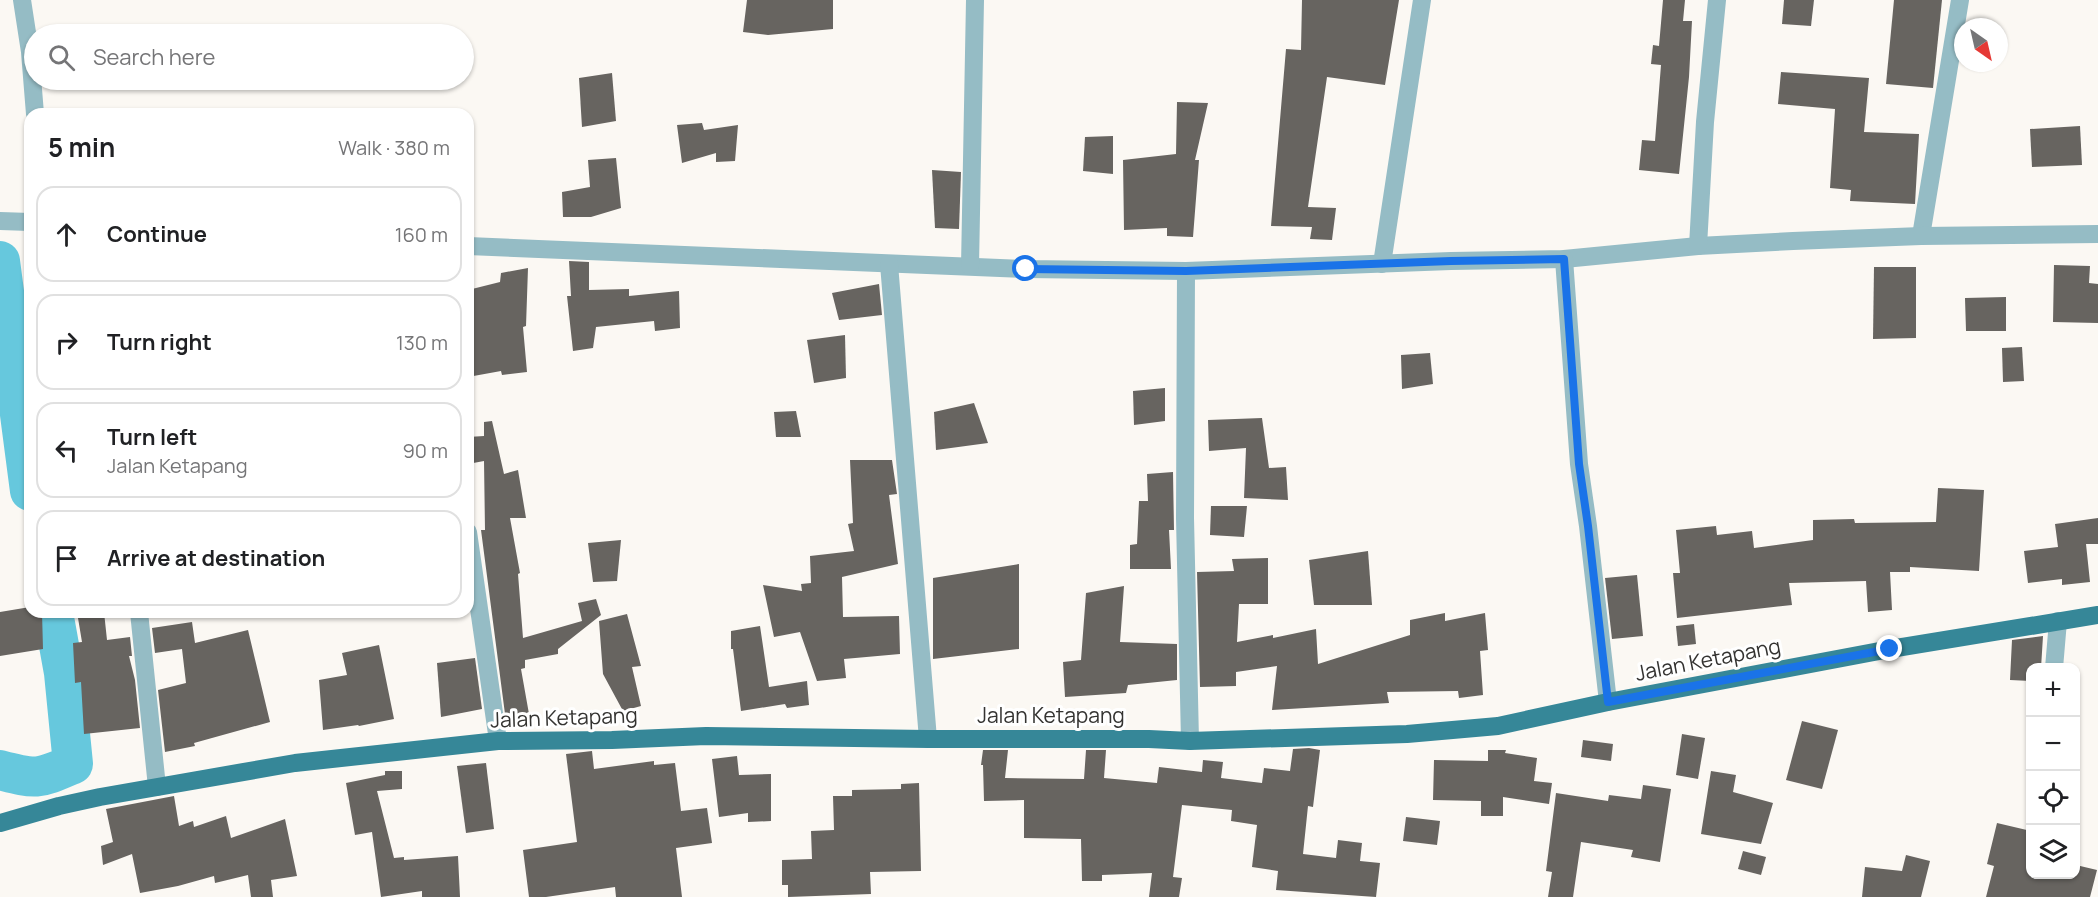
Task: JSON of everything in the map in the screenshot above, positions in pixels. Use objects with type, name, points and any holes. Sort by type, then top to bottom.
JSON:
[{"type":"main road","name":"Jalan Ketapang","points":[[0,823],[100,797],[295,763],[498,741],[706,736],[1190,741],[1407,734],[1498,726],[1608,702],[1890,649],[2098,615]]},
{"type":"street","points":[[22,0],[26,24]]},
{"type":"street","points":[[970,266],[975,0]]},
{"type":"street","points":[[1382,264],[1422,0]]},
{"type":"street","points":[[1698,246],[1705,122],[1717,0]]},
{"type":"street","points":[[1921,236],[1960,0]]},
{"type":"street","points":[[33,90],[35,108]]},
{"type":"street","points":[[474,246],[1026,269],[1186,271],[1564,259],[1698,246],[1921,236],[2098,234]]},
{"type":"street","points":[[1564,259],[1579,464],[1608,702]]},
{"type":"street","points":[[889,264],[928,739]]},
{"type":"street","points":[[1186,271],[1185,518],[1190,741]]},
{"type":"street","points":[[474,574],[498,741]]},
{"type":"street","points":[[140,618],[157,787]]},
{"type":"street","points":[[2054,663],[2058,621]]},
{"type":"building","points":[[747,0],[833,0],[833,29],[768,35],[743,32]]},
{"type":"building","points":[[1302,0],[1399,0],[1385,85],[1327,77],[1308,207],[1336,208],[1332,240],[1310,239],[1312,227],[1271,226],[1286,49],[1301,50]]},
{"type":"building","points":[[1663,0],[1685,0],[1683,21],[1692,21],[1679,174],[1639,170],[1642,140],[1655,141],[1661,65],[1651,64],[1653,45],[1659,46]]},
{"type":"building","points":[[1784,0],[1814,0],[1811,26],[1782,24]]},
{"type":"building","points":[[1894,0],[1942,0],[1933,88],[1886,84]]},
{"type":"building","points":[[1781,72],[1869,78],[1864,132],[1919,134],[1915,204],[1850,201],[1851,190],[1830,188],[1835,109],[1778,104]]},
{"type":"building","points":[[612,73],[616,121],[582,127],[579,78]]},
{"type":"building","points":[[1177,102],[1208,103],[1195,160],[1199,160],[1193,237],[1167,236],[1167,228],[1124,230],[1123,160],[1176,154]]},
{"type":"building","points":[[702,123],[704,130],[738,125],[735,161],[716,162],[716,153],[682,163],[677,125]]},
{"type":"building","points":[[2080,126],[2082,165],[2032,167],[2030,129]]},
{"type":"building","points":[[1113,136],[1113,174],[1083,171],[1085,137]]},
{"type":"building","points":[[616,158],[621,208],[591,217],[563,217],[562,192],[590,187],[588,160]]},
{"type":"building","points":[[932,170],[961,172],[959,229],[935,228]]},
{"type":"building","points":[[569,261],[589,262],[589,290],[629,289],[629,296],[679,291],[680,328],[655,331],[654,321],[596,327],[593,348],[573,351],[567,296],[571,296]]},
{"type":"building","points":[[2054,265],[2090,266],[2089,283],[2098,284],[2098,323],[2053,322]]},
{"type":"building","points":[[1874,267],[1916,267],[1916,338],[1873,339]]},
{"type":"building","points":[[528,268],[526,326],[523,327],[527,372],[502,375],[501,371],[474,376],[474,288],[500,282],[501,273]]},
{"type":"building","points":[[879,284],[882,315],[839,320],[832,293]]},
{"type":"building","points":[[2006,297],[2006,331],[1966,331],[1965,298]]},
{"type":"building","points":[[845,335],[846,378],[814,383],[807,340]]},
{"type":"building","points":[[2022,347],[2024,381],[2003,382],[2002,348]]},
{"type":"building","points":[[1430,353],[1433,384],[1402,389],[1401,355]]},
{"type":"building","points":[[1165,388],[1165,421],[1134,425],[1133,391]]},
{"type":"building","points":[[974,403],[988,443],[936,450],[934,412]]},
{"type":"building","points":[[796,411],[801,437],[776,437],[774,412]]},
{"type":"building","points":[[1262,418],[1269,468],[1286,467],[1288,500],[1244,498],[1246,448],[1209,451],[1208,420]]},
{"type":"building","points":[[492,421],[504,474],[518,470],[526,518],[510,518],[520,573],[518,574],[523,638],[582,621],[578,603],[596,599],[601,615],[558,649],[558,654],[525,660],[525,668],[521,669],[529,714],[505,714],[481,530],[485,530],[484,461],[474,463],[474,437],[484,436],[484,422]]},
{"type":"building","points":[[850,460],[892,460],[897,494],[889,495],[898,564],[842,577],[843,617],[899,616],[900,654],[844,659],[846,678],[817,681],[800,632],[774,637],[763,585],[802,591],[801,584],[811,583],[810,556],[854,551],[848,524],[853,523]]},
{"type":"building","points":[[1173,472],[1174,530],[1169,530],[1171,569],[1130,569],[1130,545],[1137,544],[1139,501],[1148,501],[1147,474]]},
{"type":"building","points":[[1938,488],[1984,490],[1979,571],[1910,567],[1910,572],[1890,572],[1892,610],[1868,612],[1866,581],[1789,583],[1792,605],[1677,618],[1673,573],[1680,573],[1676,530],[1716,526],[1717,535],[1752,531],[1754,548],[1813,540],[1813,520],[1854,519],[1855,523],[1936,522]]},
{"type":"building","points":[[1211,506],[1247,506],[1244,537],[1210,535]]},
{"type":"building","points":[[2098,518],[2098,544],[2086,544],[2090,582],[2062,585],[2062,579],[2028,583],[2024,551],[2058,547],[2055,524]]},
{"type":"building","points":[[621,540],[617,581],[593,582],[588,543]]},
{"type":"building","points":[[1368,551],[1372,605],[1314,605],[1309,560]]},
{"type":"building","points":[[1268,558],[1268,604],[1239,604],[1237,642],[1273,635],[1273,638],[1316,629],[1318,664],[1410,635],[1410,620],[1445,613],[1445,621],[1485,613],[1488,650],[1480,651],[1483,695],[1459,698],[1458,691],[1387,692],[1389,703],[1272,710],[1277,666],[1236,672],[1236,686],[1200,687],[1197,572],[1234,571],[1232,559]]},
{"type":"building","points":[[1019,564],[1019,649],[933,659],[933,578]]},
{"type":"building","points":[[1637,575],[1643,636],[1612,639],[1605,578]]},
{"type":"building","points":[[1124,586],[1120,642],[1177,644],[1177,680],[1128,685],[1126,693],[1065,697],[1063,662],[1081,660],[1086,593]]},
{"type":"building","points":[[24,608],[24,618],[42,618],[43,649],[0,656],[0,612]]},
{"type":"building","points":[[627,614],[641,666],[632,667],[641,706],[623,711],[603,674],[599,621]]},
{"type":"building","points":[[78,618],[105,618],[107,640],[130,637],[132,656],[129,656],[135,680],[140,728],[84,734],[81,682],[75,683],[73,643],[82,642]]},
{"type":"building","points":[[192,622],[195,643],[248,630],[270,722],[194,743],[195,746],[165,752],[158,690],[186,683],[182,649],[155,653],[152,628]]},
{"type":"building","points":[[1694,624],[1696,644],[1678,646],[1676,626]]},
{"type":"building","points":[[760,626],[769,687],[807,681],[809,705],[787,708],[785,704],[741,711],[733,649],[731,649],[731,631]]},
{"type":"building","points":[[2043,636],[2041,663],[2026,663],[2026,681],[2010,680],[2012,640]]},
{"type":"building","points":[[379,645],[394,719],[323,730],[319,680],[347,675],[342,653]]},
{"type":"building","points":[[475,658],[482,709],[441,717],[437,663]]},
{"type":"building","points":[[1802,721],[1838,730],[1822,789],[1786,780]]},
{"type":"building","points":[[1682,734],[1705,738],[1698,779],[1676,775]]},
{"type":"building","points":[[1583,740],[1613,744],[1611,761],[1581,757]]},
{"type":"building","points":[[1293,749],[1320,750],[1313,807],[1308,806],[1303,854],[1336,858],[1338,840],[1362,843],[1360,861],[1380,863],[1376,897],[1276,890],[1278,871],[1252,867],[1257,825],[1231,821],[1232,810],[1182,805],[1173,877],[1182,878],[1179,897],[1149,897],[1152,873],[1102,875],[1102,881],[1082,881],[1081,839],[1024,838],[1024,800],[984,801],[983,765],[981,765],[983,750],[1008,750],[1005,778],[1084,779],[1086,750],[1106,750],[1104,778],[1157,783],[1159,767],[1202,772],[1203,760],[1223,762],[1221,778],[1262,783],[1264,768],[1290,771]]},
{"type":"building","points":[[1488,750],[1506,750],[1505,753],[1537,758],[1534,781],[1552,783],[1549,804],[1503,797],[1503,816],[1481,816],[1481,801],[1433,800],[1434,760],[1488,761]]},
{"type":"building","points":[[592,751],[594,769],[654,761],[654,765],[675,763],[681,811],[707,808],[712,843],[676,848],[682,897],[616,897],[615,887],[546,897],[529,897],[523,850],[577,842],[566,754]]},
{"type":"building","points":[[737,756],[739,775],[771,774],[771,821],[748,822],[748,813],[719,817],[712,759]]},
{"type":"building","points":[[486,763],[494,829],[466,833],[457,766]]},
{"type":"building","points":[[385,771],[402,771],[402,789],[377,791],[394,858],[404,857],[404,860],[458,856],[460,897],[422,897],[422,891],[381,897],[372,832],[355,835],[346,783],[385,775]]},
{"type":"building","points":[[1711,771],[1736,775],[1733,792],[1773,803],[1761,844],[1701,834]]},
{"type":"building","points":[[919,783],[921,871],[870,872],[871,894],[788,897],[788,885],[782,885],[782,860],[812,859],[811,831],[834,830],[833,796],[852,796],[852,790],[901,789],[901,784]]},
{"type":"building","points":[[1643,785],[1671,789],[1660,862],[1631,857],[1633,850],[1581,842],[1573,897],[1548,897],[1552,872],[1546,871],[1556,793],[1608,801],[1609,795],[1641,799]]},
{"type":"building","points":[[174,796],[179,826],[193,821],[194,827],[226,816],[231,838],[285,819],[297,876],[271,880],[273,897],[251,897],[248,875],[215,883],[214,876],[140,893],[132,854],[103,865],[101,846],[113,842],[106,809]]},
{"type":"building","points":[[1406,817],[1440,821],[1437,845],[1403,841]]},
{"type":"building","points":[[1997,823],[2026,830],[2026,879],[2080,879],[2080,866],[2097,870],[2090,897],[1986,897],[1994,866],[1987,864]]},
{"type":"building","points":[[1743,851],[1766,857],[1761,875],[1738,869]]},
{"type":"building","points":[[1906,855],[1930,861],[1921,897],[1862,897],[1865,867],[1902,871]]},
{"type":"waterway","points":[[0,261],[24,445]]},
{"type":"waterway","points":[[0,770],[38,776],[73,764],[64,673],[54,618]]},
{"type":"route","points":[[1026,269],[1186,271],[1564,259],[1579,464],[1608,702],[1890,649]]}]
